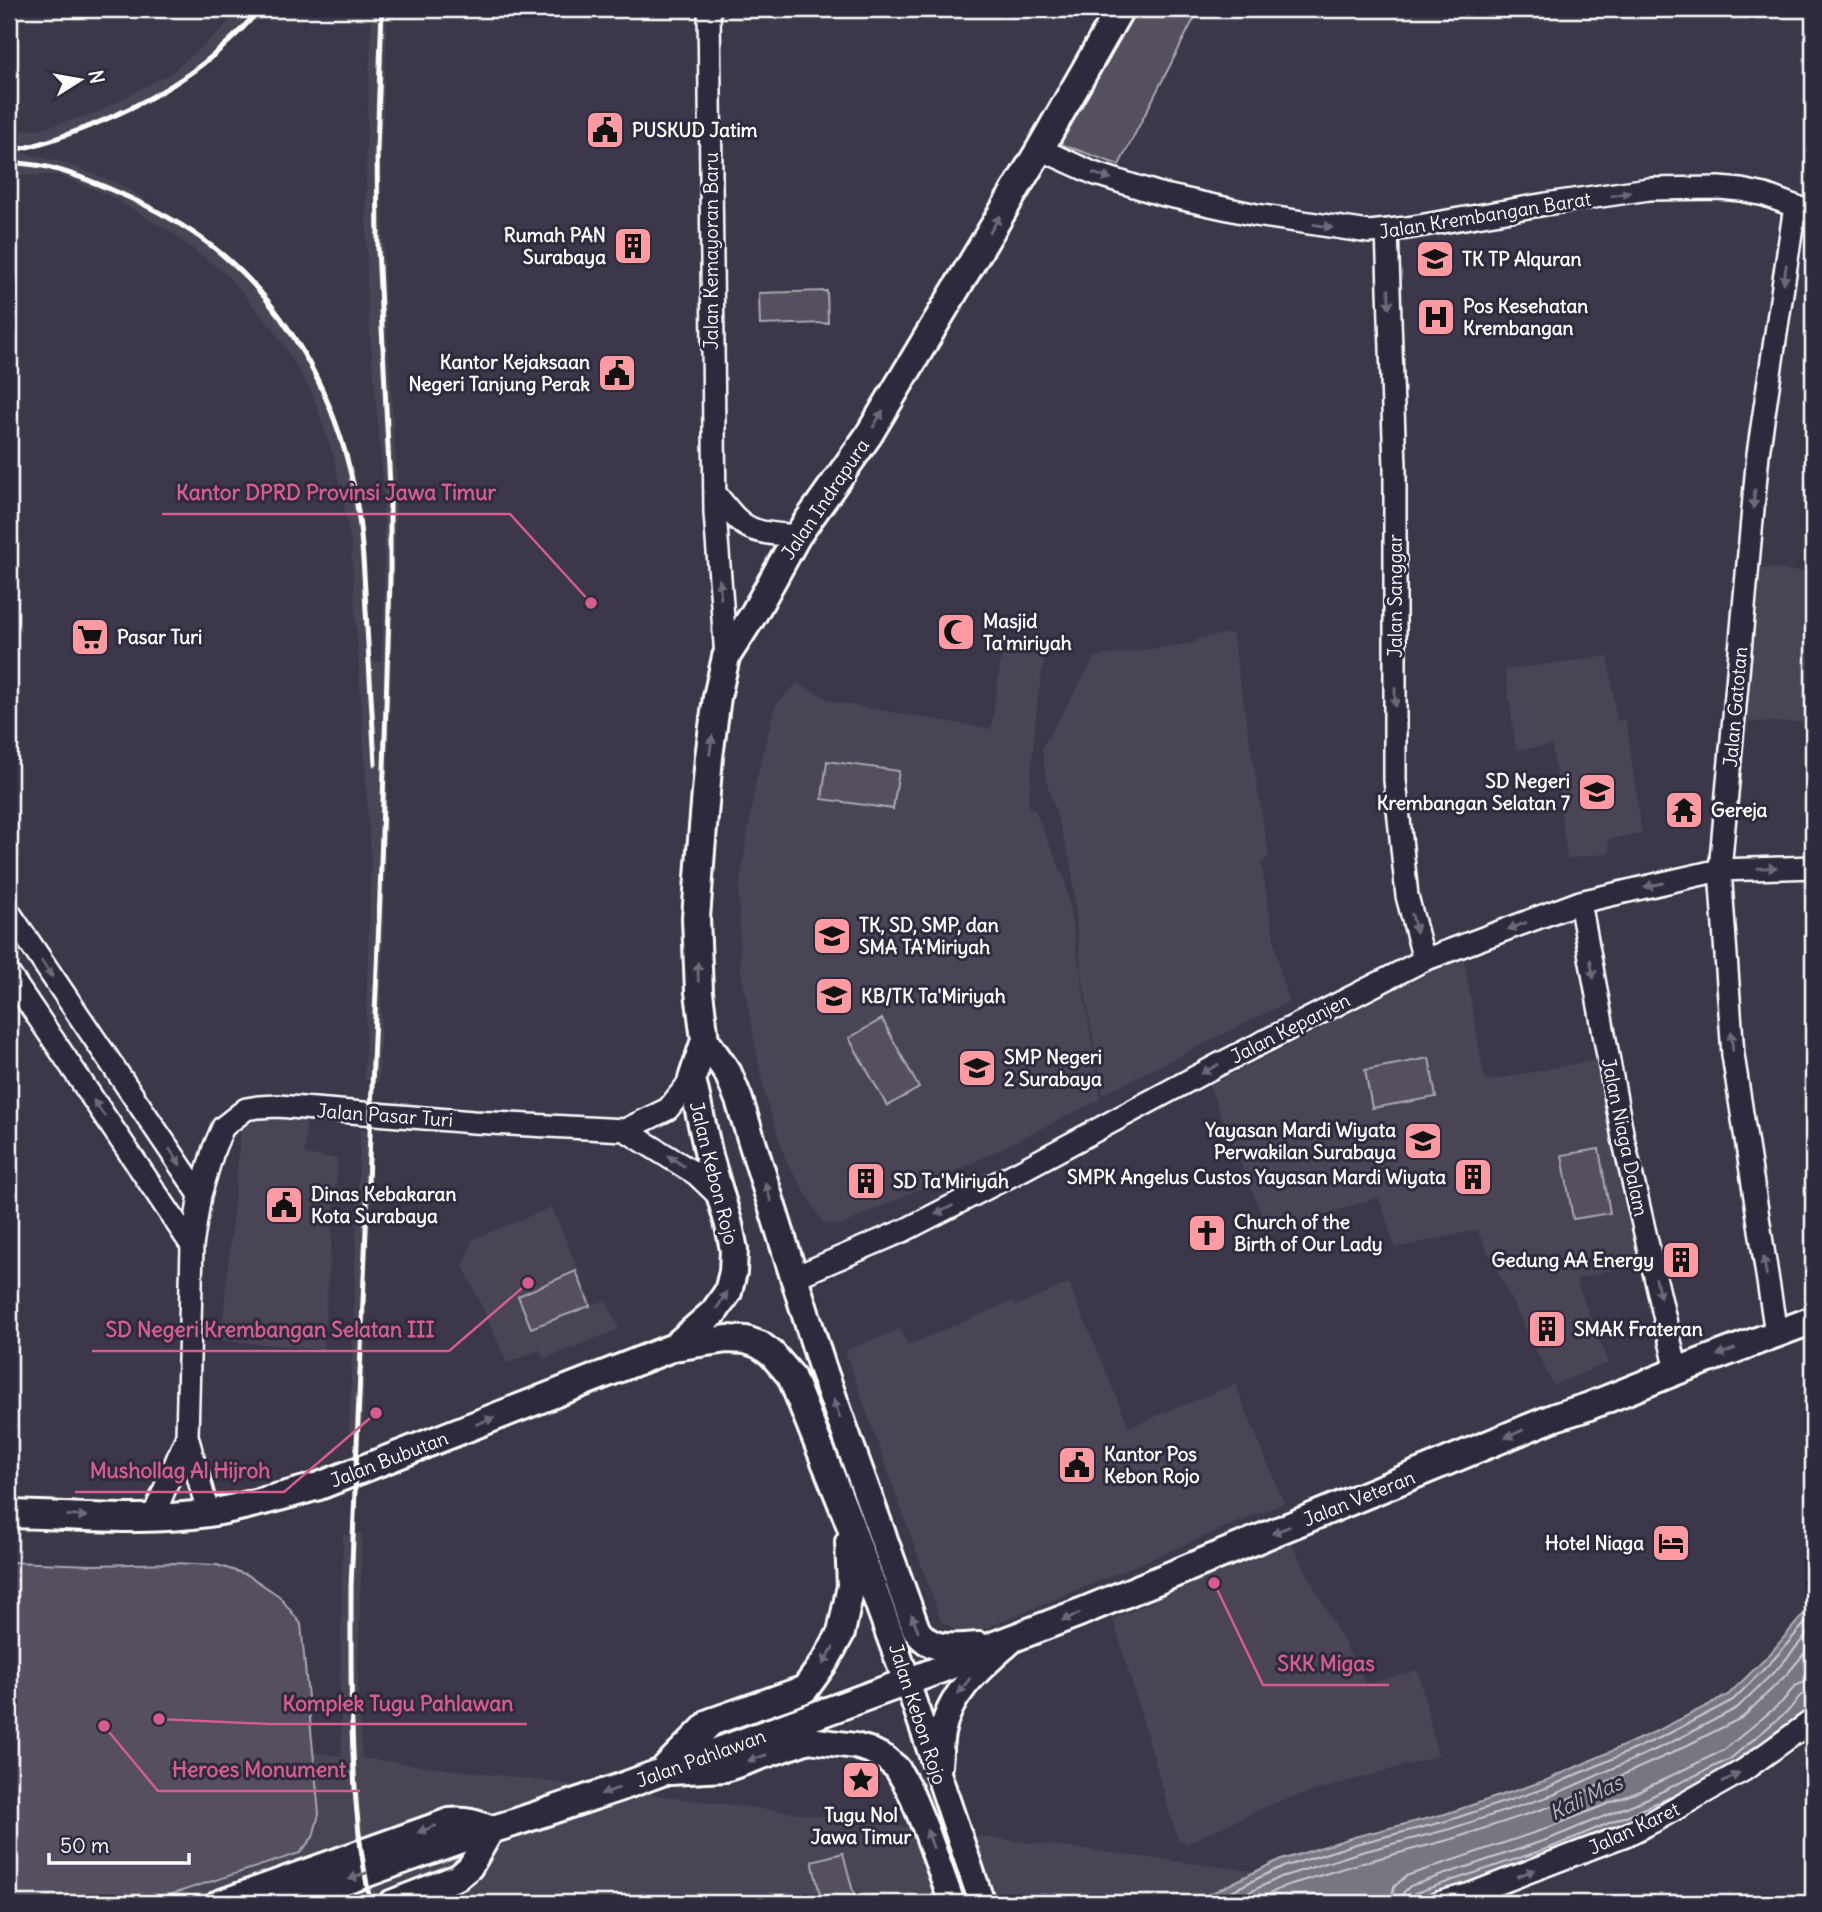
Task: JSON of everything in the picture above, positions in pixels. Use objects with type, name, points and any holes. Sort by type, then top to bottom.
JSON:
[{"type":"main road","name":"Jalan Indrapura","points":[[705,1040],[699,992],[696,918],[709,757],[717,697],[726,657],[797,536],[868,436],[1040,149],[1120,9]]},
{"type":"main road","name":"Jalan Kebon Rojo","points":[[674,1347],[714,1312],[728,1292],[733,1272],[734,1250],[692,1079],[705,1040]]},
{"type":"main road","name":"Jalan Kebon Rojo","points":[[705,1040],[728,1073],[739,1100],[822,1367],[916,1629],[928,1643],[950,1648],[1004,1642]]},
{"type":"main road","name":"Jalan Veteran","points":[[908,1682],[1555,1417],[1813,1320]]},
{"type":"main road","name":"Jalan Kebon Rojo","points":[[674,1347],[727,1339],[746,1340],[772,1353],[790,1376],[849,1519],[908,1682],[982,1903]]},
{"type":"main road","name":"Jalan Bubutan","points":[[9,1514],[153,1517],[208,1513],[266,1501],[319,1486],[674,1347]]},
{"type":"main road","points":[[661,1772],[711,1722],[805,1689],[841,1633],[851,1586],[849,1519]]},
{"type":"main road","points":[[939,1776],[942,1734],[950,1707],[969,1679],[1004,1642]]},
{"type":"main road","name":"Jalan Pahlawan","points":[[284,1903],[464,1838],[574,1803],[908,1682]]},
{"type":"main road","name":"Jalan Kebon Rojo","points":[[661,1772],[725,1769],[809,1740],[869,1750],[897,1768],[910,1791],[952,1903]]},
{"type":"main road","points":[[219,1903],[449,1821],[474,1822],[492,1829],[470,1867],[458,1877],[391,1903]]},
{"type":"street","name":"Jalan Kemayoran Baru","points":[[709,9],[716,541],[726,657]]},
{"type":"street","name":"Jalan Krembangan Barat","points":[[1040,149],[1093,173],[1160,194],[1256,215],[1369,232],[1649,189],[1741,190],[1765,195],[1804,209]]},
{"type":"street","name":"Jalan Gatotan","points":[[1776,1333],[1733,1055],[1720,870],[1758,454],[1804,209]]},
{"type":"street","name":"Jalan Sanggar","points":[[1387,230],[1395,467],[1395,780],[1407,896],[1424,960]]},
{"type":"street","points":[[715,494],[740,523],[752,530],[797,536]]},
{"type":"street","name":"Jalan Kepanjen","points":[[794,1277],[905,1230],[1424,960],[1580,902],[1720,870],[1813,867]]},
{"type":"street","name":"Jalan Niaga Dalam","points":[[1580,902],[1623,1139],[1677,1371]]},
{"type":"street","points":[[9,912],[201,1195]]},
{"type":"street","points":[[9,974],[191,1246]]},
{"type":"street","name":"Jalan Pasar Turi","points":[[625,1130],[668,1109],[692,1079]]},
{"type":"street","name":"Jalan Pasar Turi","points":[[208,1513],[187,1436],[191,1246],[214,1148],[223,1127],[246,1109],[300,1108],[473,1122],[625,1130],[696,1174],[722,1199]]},
{"type":"street","name":"Jalan Pasar Turi","points":[[153,1517],[187,1436]]},
{"type":"street","name":"Jalan Karet","points":[[1438,1903],[1468,1895],[1645,1826],[1744,1770],[1813,1720]]},
{"type":"shaded area","points":[[240,9],[253,9],[227,39],[177,80],[150,98],[103,122],[51,138],[24,143],[20,152],[65,163],[120,184],[180,222],[233,265],[283,319],[321,389],[348,457],[363,543],[371,661],[381,662],[384,606],[383,482],[367,298],[366,151],[372,9],[388,9],[381,156],[385,292],[397,481],[379,1082],[364,1079],[371,863],[351,542],[334,458],[312,393],[275,331],[228,276],[172,233],[110,196],[59,175],[9,176],[9,132],[44,128],[98,112],[171,73],[219,32]]},
{"type":"shaded area","points":[[1135,9],[1199,9],[1119,165],[1058,143]]},
{"type":"shaded area","points":[[827,291],[828,323],[760,325],[759,293]]},
{"type":"shaded area","points":[[1757,567],[1813,573],[1813,722],[1741,722]]},
{"type":"shaded area","points":[[1232,633],[1269,857],[1261,863],[1281,977],[1290,1001],[1103,1094],[1081,969],[1071,863],[1046,780],[1042,748],[1095,657],[1195,643],[1196,639]]},
{"type":"shaded area","name":"TK, SD, SMP, dan SMA TA'Miriyah","points":[[1003,644],[1046,651],[1038,697],[1028,808],[1035,810],[1065,880],[1101,1099],[840,1226],[823,1222],[787,1163],[766,1100],[740,966],[739,888],[756,781],[775,706],[797,683],[833,702],[991,729]]},
{"type":"shaded area","name":"SD Negeri Krembangan Selatan 7","points":[[1608,656],[1617,721],[1626,720],[1642,834],[1608,839],[1610,853],[1567,859],[1552,745],[1516,750],[1505,670]]},
{"type":"shaded area","points":[[827,761],[899,771],[893,809],[822,799]]},
{"type":"shaded area","name":"Yayasan Mardi Wiyata Perwakilan Surabaya","points":[[1463,955],[1485,1081],[1595,1060],[1642,1261],[1576,1280],[1608,1363],[1553,1385],[1477,1230],[1395,1248],[1379,1197],[1269,1233],[1209,1086]]},
{"type":"shaded area","points":[[882,1019],[919,1088],[887,1106],[849,1038]]},
{"type":"shaded area","points":[[1429,1058],[1436,1097],[1372,1108],[1365,1070]]},
{"type":"shaded area","name":"Dinas Kebakaran Kota Surabaya","points":[[242,1115],[306,1118],[305,1155],[338,1158],[323,1350],[221,1340]]},
{"type":"shaded area","points":[[360,1129],[373,1131],[363,1427],[349,1433]]},
{"type":"shaded area","points":[[1599,1149],[1610,1213],[1573,1219],[1562,1155]]},
{"type":"shaded area","points":[[552,1207],[593,1305],[606,1300],[619,1329],[544,1359],[540,1350],[507,1363],[463,1265],[473,1239]]},
{"type":"shaded area","points":[[576,1271],[590,1306],[531,1328],[518,1296]]},
{"type":"shaded area","name":"Kantor Pos Kebon Rojo","points":[[1069,1283],[1129,1427],[1235,1384],[1284,1503],[966,1637],[941,1621],[845,1351],[900,1329],[908,1345],[1013,1301],[1016,1306]]},
{"type":"shaded area","points":[[362,1533],[358,1683],[362,1758],[1506,1903],[9,1903],[9,1714],[342,1756],[340,1685],[343,1535]]},
{"type":"shaded area","points":[[1286,1534],[1366,1684],[1418,1670],[1438,1756],[1280,1801],[1185,1845],[1184,1841],[1178,1841],[1113,1619],[1154,1601],[1150,1591]]},
{"type":"shaded area","points":[[9,1562],[217,1565],[248,1575],[279,1596],[301,1624],[319,1814],[313,1837],[300,1853],[144,1903],[9,1903]]},
{"type":"shaded area","points":[[843,1853],[856,1903],[822,1903],[812,1861]]},
{"type":"water","name":"Kali Mas","points":[[1813,1603],[1813,1704],[1802,1720],[1738,1772],[1653,1814],[1555,1854],[1407,1903],[1192,1903],[1275,1862],[1354,1837],[1445,1814],[1547,1780],[1661,1729],[1728,1695],[1769,1655]]},
{"type":"railway","points":[[9,151],[40,144],[90,126],[161,92],[203,64],[260,9]]},
{"type":"railway","points":[[370,1903],[359,1833],[354,1764],[351,1587],[380,896],[390,578],[390,487],[378,248],[377,150],[382,9]]},
{"type":"railway","points":[[9,162],[46,167],[81,177],[179,224],[213,247],[249,279],[291,332],[336,423],[354,488],[363,564],[375,764]]},
{"type":"place","name":"PUSKUD Jatim","points":[[605,130]]},
{"type":"place","name":"Rumah PAN Surabaya","points":[[633,246]]},
{"type":"place","name":"TK TP Alquran","points":[[1435,259]]},
{"type":"place","name":"Pos Kesehatan Krembangan","points":[[1436,317]]},
{"type":"place","name":"Kantor Kejaksaan Negeri Tanjung Perak","points":[[617,373]]},
{"type":"place","name":"Kantor DPRD Provinsi Jawa Timur","points":[[591,603]]},
{"type":"place","name":"Masjid Ta'miriyah","points":[[956,632]]},
{"type":"place","name":"Pasar Turi","points":[[90,637]]},
{"type":"place","name":"SD Negeri Krembangan Selatan 7","points":[[1597,792]]},
{"type":"place","name":"Gereja","points":[[1684,810]]},
{"type":"place","name":"TK, SD, SMP, dan SMA TA'Miriyah","points":[[832,936]]},
{"type":"place","name":"KB/TK Ta'Miriyah","points":[[834,996]]},
{"type":"place","name":"SMP Negeri 2 Surabaya","points":[[977,1068]]},
{"type":"place","name":"Yayasan Mardi Wiyata Perwakilan Surabaya","points":[[1423,1141]]},
{"type":"place","name":"SMPK Angelus Custos Yayasan Mardi Wiyata","points":[[1473,1177]]},
{"type":"place","name":"SD Ta'Miriyah","points":[[866,1181]]},
{"type":"place","name":"Dinas Kebakaran Kota Surabaya","points":[[284,1205]]},
{"type":"place","name":"Church of the Birth of Our Lady","points":[[1207,1233]]},
{"type":"place","name":"Gedung AA Energy","points":[[1681,1260]]},
{"type":"place","name":"SD Negeri Krembangan Selatan III","points":[[528,1283]]},
{"type":"place","name":"SMAK Frateran","points":[[1547,1329]]},
{"type":"place","name":"Mushollag Al Hijroh","points":[[376,1413]]},
{"type":"place","name":"Kantor Pos Kebon Rojo","points":[[1077,1465]]},
{"type":"place","name":"Hotel Niaga","points":[[1671,1543]]},
{"type":"place","name":"SKK Migas","points":[[1214,1583]]},
{"type":"place","name":"Komplek Tugu Pahlawan","points":[[159,1719]]},
{"type":"place","name":"Heroes Monument","points":[[104,1726]]},
{"type":"place","name":"Tugu Nol Jawa Timur","points":[[861,1780]]}]
